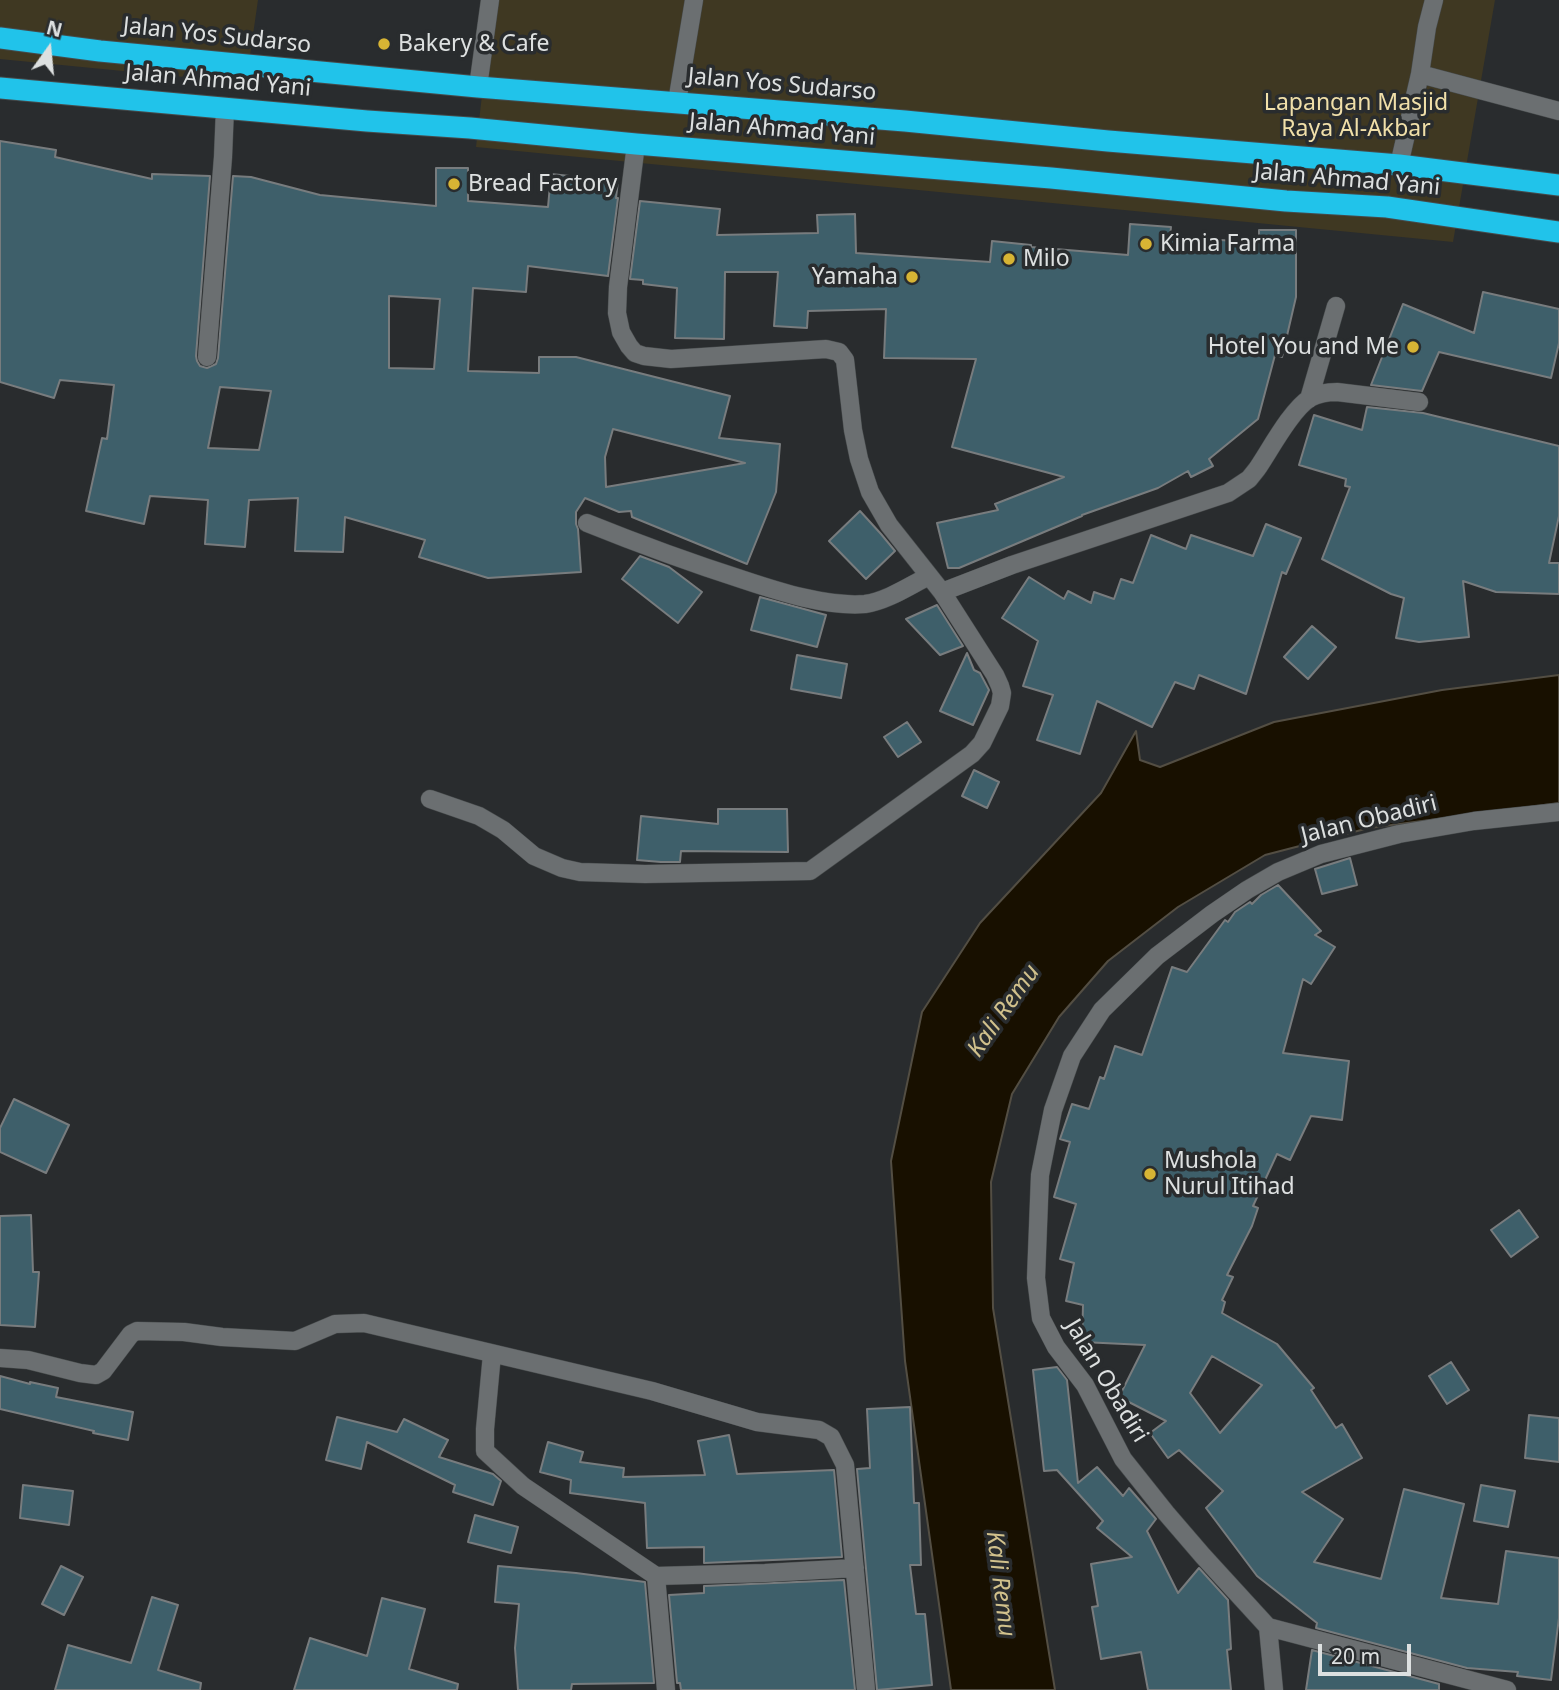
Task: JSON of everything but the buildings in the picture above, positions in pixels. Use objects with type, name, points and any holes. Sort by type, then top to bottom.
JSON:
[{"type":"highway","name":"Jalan Yos Sudarso","points":[[0,38],[100,51],[478,87],[1399,165],[1559,185]]},
{"type":"highway","name":"Jalan Ahmad Yani","points":[[0,88],[1037,177],[1286,201],[1387,207],[1559,232]]},
{"type":"street","points":[[478,87],[491,0]]},
{"type":"street","points":[[677,102],[694,0]]},
{"type":"street","points":[[1399,165],[1434,0]]},
{"type":"street","points":[[1420,74],[1559,111]]},
{"type":"street","points":[[207,357],[225,108]]},
{"type":"street","points":[[430,799],[479,816],[503,830],[534,856],[562,868],[580,872],[645,874],[810,871],[972,754],[982,743],[1000,706],[1002,693],[995,675],[942,592],[889,525],[870,492],[853,430],[847,368],[839,352],[826,349],[671,359],[644,356],[635,353],[629,346],[621,332],[617,300],[636,144]]},
{"type":"street","points":[[1309,399],[1336,306]]},
{"type":"street","points":[[942,592],[1012,565],[1228,494],[1257,469],[1301,406],[1309,399],[1324,393],[1337,392],[1419,402]]},
{"type":"street","points":[[587,523],[696,565],[771,589],[828,601],[863,604],[876,601],[929,576]]},
{"type":"street","name":"Jalan Obadiri","points":[[1268,1627],[1173,1522],[1123,1459],[1085,1385],[1056,1347],[1041,1318],[1036,1278],[1040,1175],[1053,1110],[1072,1056],[1102,1010],[1157,956],[1221,908],[1278,872],[1321,854],[1399,834],[1474,821],[1559,812]]},
{"type":"street","points":[[0,1358],[28,1360],[96,1375],[103,1371],[131,1334],[137,1331],[295,1341],[335,1324],[364,1323],[652,1391],[757,1422],[819,1430],[831,1437],[845,1465],[866,1690]]},
{"type":"street","points":[[492,1353],[485,1451],[523,1486],[656,1576],[855,1568]]},
{"type":"street","points":[[656,1576],[667,1690]]},
{"type":"street","points":[[1273,1690],[1268,1627],[1507,1690]]},
{"type":"green space","points":[[0,0],[258,0],[246,83],[0,59]]},
{"type":"green space","name":"Lapangan Masjid Raya Al-Akbar","points":[[493,0],[1495,0],[1453,242],[476,147]]},
{"type":"water","name":"Kali Remu","points":[[1559,675],[1559,803],[1369,828],[1265,855],[1178,907],[1108,961],[1059,1017],[1012,1094],[991,1182],[993,1308],[1055,1690],[951,1690],[905,1361],[891,1161],[922,1012],[980,923],[1101,793],[1136,731],[1140,760],[1160,767],[1274,722],[1442,690]]},
{"type":"place","name":"Bakery & Cafe","points":[[384,44]]},
{"type":"place","name":"Bread Factory","points":[[454,184]]},
{"type":"place","name":"Kimia Farma","points":[[1146,244]]},
{"type":"place","name":"Milo","points":[[1009,259]]},
{"type":"place","name":"Yamaha","points":[[912,277]]},
{"type":"place","name":"Hotel You and Me","points":[[1413,347]]},
{"type":"place","name":"Mushola Nurul Itihad","points":[[1150,1174]]}]
